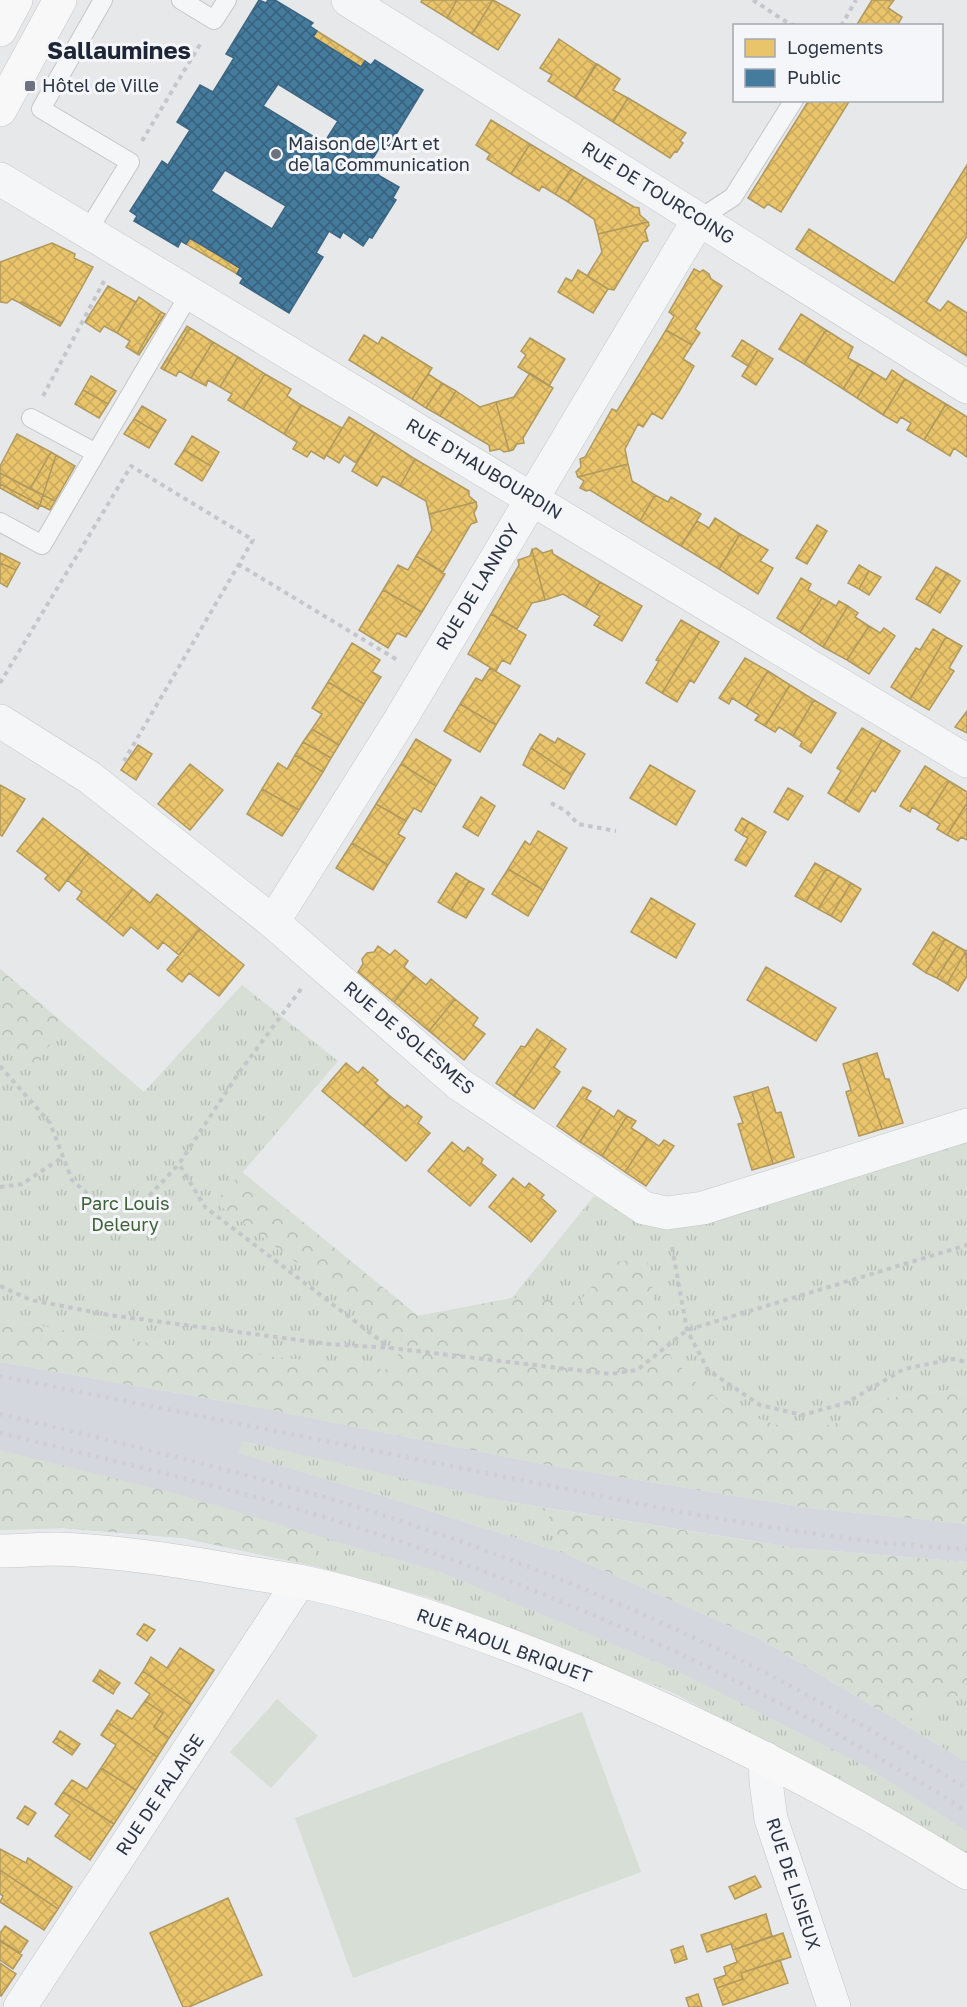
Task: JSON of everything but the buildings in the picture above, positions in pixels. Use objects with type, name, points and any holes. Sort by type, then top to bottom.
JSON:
[{"type":"street","points":[[0,30],[16,0]]},
{"type":"street","points":[[0,110],[60,0]]},
{"type":"street","name":"RUE DE TOURCOING","points":[[362,4],[967,387]]},
{"type":"street","name":"RUE D'HAUBOURDIN","points":[[0,179],[967,761]]},
{"type":"street","name":"RUE DE LANNOY","points":[[273,922],[425,677],[699,219]]},
{"type":"street","name":"RUE DE SOLESMES","points":[[0,721],[89,777],[273,922],[459,1084],[644,1208],[667,1213],[703,1208],[967,1125]]},
{"type":"street","name":"RUE RAOUL BRIQUET","points":[[0,1551],[56,1549],[196,1564],[299,1581],[402,1609],[529,1652],[626,1692],[765,1758],[893,1828],[967,1873]]},
{"type":"street","name":"RUE DE FALAISE","points":[[20,2007],[299,1581]]},
{"type":"street","name":"RUE DE LISIEUX","points":[[765,1758],[771,1819],[834,2007]]},
{"type":"lane","points":[[87,232],[130,162],[41,109],[103,0]]},
{"type":"lane","points":[[181,0],[214,20],[227,0]]},
{"type":"lane","points":[[699,219],[733,197],[793,102]]},
{"type":"lane","points":[[0,522],[42,546],[190,293]]},
{"type":"lane","points":[[31,418],[96,453]]},
{"type":"path","points":[[753,0],[791,24]]},
{"type":"path","points":[[842,24],[855,0]]},
{"type":"path","points":[[130,162],[214,20]]},
{"type":"path","points":[[31,418],[120,251]]},
{"type":"path","points":[[0,682],[130,466],[253,540],[106,790]]},
{"type":"path","points":[[238,564],[425,677]]},
{"type":"path","points":[[551,803],[566,811],[578,824],[616,831]]},
{"type":"path","points":[[0,1066],[50,1123],[72,1180],[95,1200],[117,1207],[147,1198],[179,1164],[238,1074],[320,963]]},
{"type":"path","points":[[0,1187],[22,1184],[63,1157]]},
{"type":"path","points":[[179,1164],[205,1207],[391,1348]]},
{"type":"path","points":[[667,1213],[687,1330],[708,1371],[760,1405],[802,1415],[846,1403],[904,1369],[953,1359],[967,1362]]},
{"type":"path","points":[[0,1286],[31,1300],[109,1315],[329,1344],[391,1348],[610,1374],[637,1370],[687,1330],[967,1245]]},
{"type":"shaded area","points":[[0,1362],[251,1406],[553,1466],[810,1508],[967,1524],[967,1562],[796,1548],[497,1500],[373,1472],[239,1453],[566,1554],[760,1639],[967,1762],[967,1857],[859,1791],[672,1692],[428,1597],[314,1566],[183,1538],[62,1528],[0,1530]]},
{"type":"green space","name":"Parc Louis Deleury","points":[[0,969],[144,1092],[242,985],[338,1061],[242,1173],[418,1316],[512,1298],[594,1196],[640,1219],[967,1140],[967,1394],[951,1390],[881,1399],[834,1424],[794,1430],[736,1412],[693,1380],[671,1357],[616,1396],[107,1338],[0,1319]]},
{"type":"green space","points":[[0,969],[65,1025],[33,1067],[0,1036]]},
{"type":"green space","points":[[242,1172],[418,1316],[512,1298],[579,1302],[613,1262],[647,1258],[659,1331],[671,1357],[693,1380],[736,1412],[794,1430],[834,1424],[881,1399],[951,1390],[967,1394],[967,1524],[810,1508],[553,1466],[251,1406],[0,1362],[0,1319],[107,1338],[399,1371],[397,1337],[215,1202]]},
{"type":"green space","points":[[243,1441],[497,1500],[545,1508],[566,1554],[238,1453]]},
{"type":"green space","points":[[0,1450],[182,1495],[318,1536],[314,1566],[183,1538],[62,1528],[0,1530]]},
{"type":"green space","points":[[545,1508],[796,1548],[967,1562],[967,1693],[931,1704],[903,1724],[760,1639],[566,1554]]},
{"type":"green space","points":[[318,1536],[441,1572],[676,1670],[867,1767],[967,1831],[967,1857],[859,1791],[672,1692],[428,1597],[314,1566]]},
{"type":"green space","points":[[967,1693],[967,1762],[903,1724],[931,1704]]},
{"type":"green space","points":[[277,1699],[318,1736],[271,1788],[230,1752]]},
{"type":"green space","points":[[582,1712],[641,1872],[353,1978],[295,1818]]},
{"type":"railway","points":[[0,1376],[681,1512],[859,1540],[967,1549]]},
{"type":"railway","points":[[0,1414],[186,1459],[324,1497],[448,1537],[525,1566],[678,1630],[752,1666],[897,1746],[967,1789]]},
{"type":"railway","points":[[0,1433],[183,1478],[320,1516],[444,1557],[522,1586],[675,1651],[749,1688],[895,1767],[967,1811]]},
{"type":"place","name":"Hôtel de Ville","points":[[30,86]]},
{"type":"place","name":"Maison de l’Art et de la Communication","points":[[276,154]]},
{"type":"district","name":"Sallaumines","points":[[119,51]]}]
